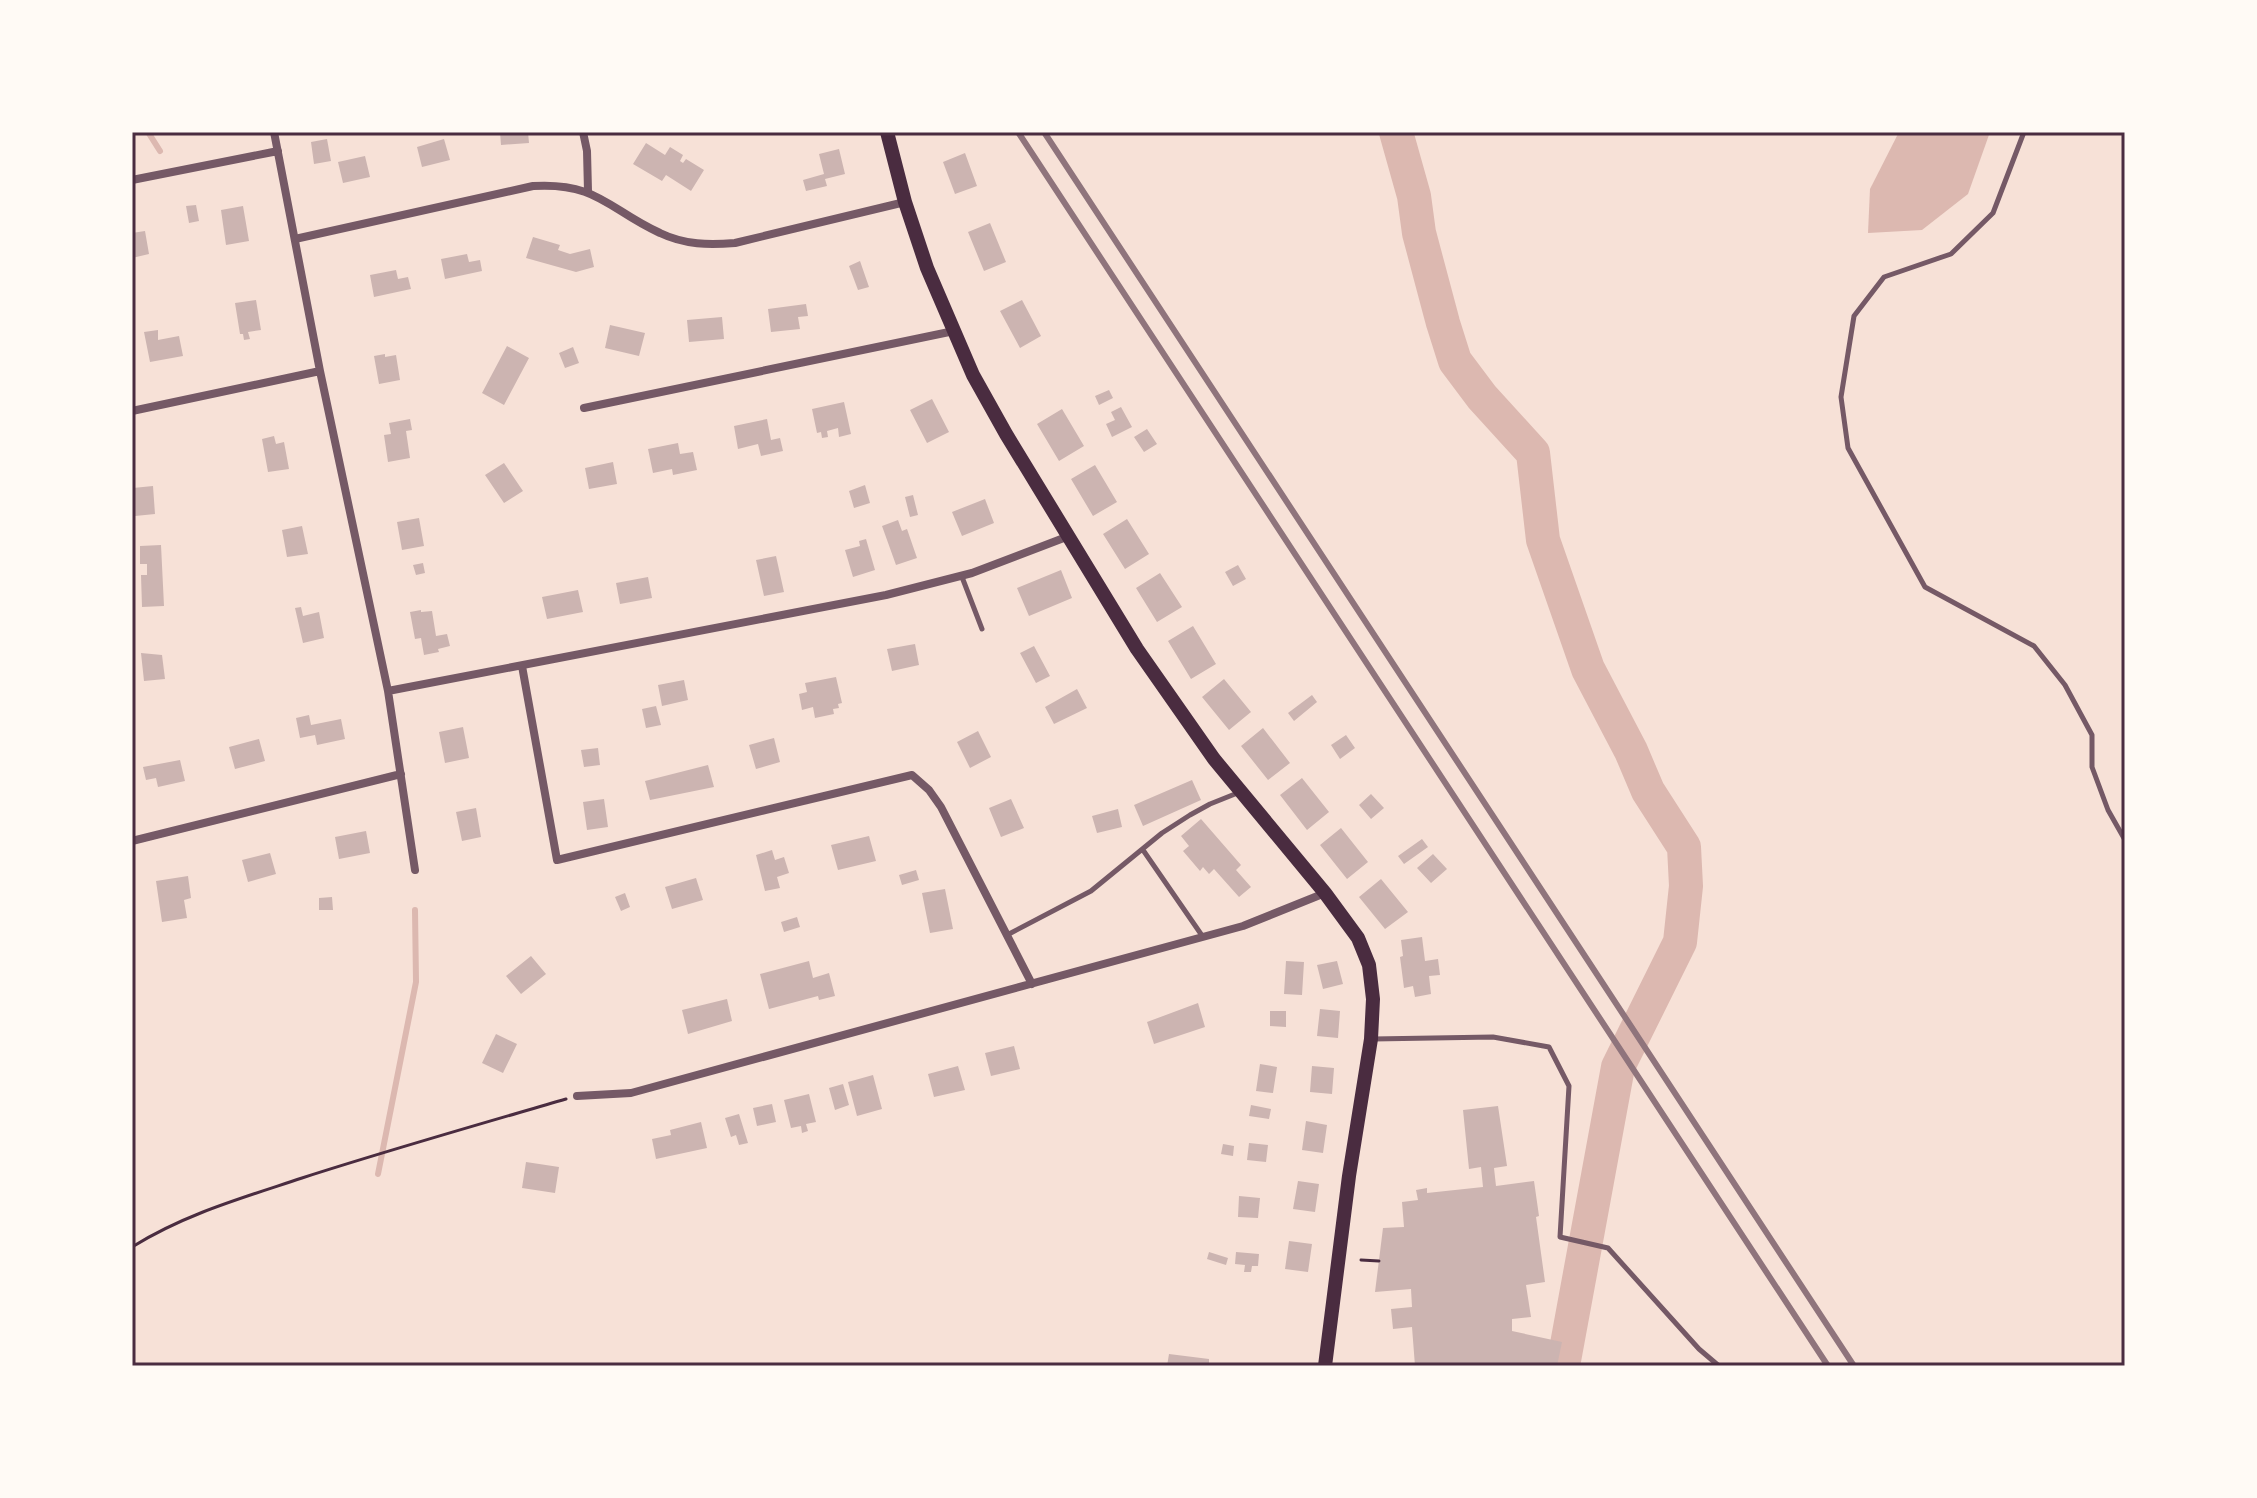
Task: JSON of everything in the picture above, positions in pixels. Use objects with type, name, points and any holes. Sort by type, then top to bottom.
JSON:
[{"type":"main road","points":[[887,132],[905,202],[927,268],[980,386],[1137,649],[1214,759],[1325,893],[1358,938],[1369,965],[1373,999],[1371,1039],[1349,1176],[1325,1366]]},
{"type":"street","points":[[274,132],[320,371],[388,691],[415,870]]},
{"type":"street","points":[[583,132],[588,191]]},
{"type":"street","points":[[132,180],[278,151]]},
{"type":"street","points":[[295,239],[533,186],[553,185],[588,191],[662,234],[686,242],[709,244],[735,243],[905,202]]},
{"type":"street","points":[[584,408],[954,331]]},
{"type":"street","points":[[132,411],[320,371]]},
{"type":"street","points":[[388,691],[886,595],[961,576],[1069,536]]},
{"type":"street","points":[[522,666],[557,860],[912,775],[929,790],[941,807],[1032,984]]},
{"type":"street","points":[[132,841],[401,774]]},
{"type":"street","points":[[577,1096],[631,1093],[1204,938],[1325,893]]},
{"type":"lane","points":[[2024,132],[1993,213],[1951,254],[1884,277],[1854,316],[1841,397],[1848,448],[1925,587],[2034,646],[2065,685],[2092,735],[2092,767],[2108,810],[2125,840]]},
{"type":"lane","points":[[961,576],[982,629]]},
{"type":"lane","points":[[1007,935],[1091,891],[1162,833],[1210,804],[1241,791]]},
{"type":"lane","points":[[1143,850],[1204,938]]},
{"type":"lane","points":[[1371,1039],[1493,1037],[1549,1047],[1569,1086],[1560,1237],[1608,1248],[1699,1349],[1719,1366]]},
{"type":"path","points":[[132,1247],[198,1212],[379,1153],[577,1096]]},
{"type":"path","points":[[1361,1260],[1379,1261]]},
{"type":"shaded area","points":[[1899,132],[1990,132],[1968,194],[1922,230],[1868,233],[1870,189]]},
{"type":"building","points":[[500,132],[528,132],[529,143],[501,145]]},
{"type":"building","points":[[327,139],[331,161],[314,164],[311,142]]},
{"type":"building","points":[[444,139],[450,160],[422,167],[417,147]]},
{"type":"building","points":[[646,143],[665,155],[670,147],[683,155],[680,161],[683,163],[686,159],[704,170],[691,191],[666,175],[662,181],[633,164]]},
{"type":"building","points":[[839,149],[845,174],[825,179],[827,186],[806,191],[803,180],[824,174],[819,154]]},
{"type":"building","points":[[965,153],[977,186],[955,194],[943,162]]},
{"type":"building","points":[[365,156],[370,177],[343,183],[338,162]]},
{"type":"building","points":[[196,205],[199,221],[189,223],[186,206]]},
{"type":"building","points":[[243,206],[249,241],[226,245],[221,210]]},
{"type":"building","points":[[990,223],[1006,262],[984,271],[968,232]]},
{"type":"building","points":[[145,231],[149,254],[132,258],[132,233]]},
{"type":"building","points":[[533,237],[560,245],[558,250],[570,254],[590,249],[594,267],[576,272],[526,258]]},
{"type":"building","points":[[467,254],[469,262],[480,260],[482,271],[445,279],[441,259]]},
{"type":"building","points":[[860,261],[869,287],[858,290],[849,266]]},
{"type":"building","points":[[396,270],[398,279],[408,277],[411,289],[374,297],[370,275]]},
{"type":"building","points":[[256,300],[261,330],[248,332],[250,339],[244,340],[243,334],[240,334],[235,303]]},
{"type":"building","points":[[1022,300],[1041,336],[1020,348],[1000,311]]},
{"type":"building","points":[[806,304],[808,316],[798,317],[800,329],[771,332],[768,309]]},
{"type":"building","points":[[722,317],[724,339],[689,342],[687,320]]},
{"type":"building","points":[[610,325],[645,333],[639,356],[605,348]]},
{"type":"building","points":[[158,330],[158,340],[179,336],[183,356],[150,362],[144,332]]},
{"type":"building","points":[[507,346],[529,358],[504,405],[482,393]]},
{"type":"building","points":[[573,347],[579,363],[565,368],[559,353]]},
{"type":"building","points":[[385,354],[385,357],[396,355],[400,380],[379,384],[374,356]]},
{"type":"building","points":[[1109,390],[1113,398],[1099,405],[1095,396]]},
{"type":"building","points":[[932,399],[949,432],[927,443],[910,410]]},
{"type":"building","points":[[844,402],[851,434],[839,437],[838,428],[827,431],[828,437],[822,438],[821,432],[817,433],[812,409]]},
{"type":"building","points":[[1121,407],[1132,427],[1112,437],[1106,424],[1115,420],[1111,412]]},
{"type":"building","points":[[1062,409],[1084,446],[1059,461],[1037,424]]},
{"type":"building","points":[[410,419],[412,430],[406,431],[410,458],[388,462],[384,435],[391,434],[389,423]]},
{"type":"building","points":[[767,419],[771,440],[780,438],[783,451],[761,456],[758,444],[738,449],[734,426]]},
{"type":"building","points":[[1147,429],[1157,444],[1144,452],[1134,437]]},
{"type":"building","points":[[274,436],[276,444],[284,442],[289,469],[268,472],[262,439]]},
{"type":"building","points":[[678,443],[680,454],[693,452],[697,470],[673,475],[672,469],[653,473],[648,449]]},
{"type":"building","points":[[613,462],[617,484],[589,489],[585,468]]},
{"type":"building","points":[[504,463],[523,491],[504,503],[485,475]]},
{"type":"building","points":[[1095,465],[1117,502],[1093,516],[1071,479]]},
{"type":"building","points":[[865,485],[870,503],[854,508],[849,491]]},
{"type":"building","points":[[153,486],[155,514],[135,516],[133,488]]},
{"type":"building","points":[[913,495],[918,515],[910,517],[905,497]]},
{"type":"building","points":[[985,499],[994,523],[962,536],[952,512]]},
{"type":"building","points":[[419,518],[424,546],[402,550],[397,522]]},
{"type":"building","points":[[1127,519],[1149,554],[1125,569],[1103,534]]},
{"type":"building","points":[[898,520],[902,531],[907,529],[917,558],[896,565],[882,526]]},
{"type":"building","points":[[302,526],[308,554],[287,557],[282,530]]},
{"type":"building","points":[[866,539],[875,570],[853,577],[845,550],[860,546],[859,541]]},
{"type":"building","points":[[161,545],[164,606],[142,607],[141,575],[147,575],[147,564],[140,564],[140,546]]},
{"type":"building","points":[[776,556],[784,592],[764,596],[756,560]]},
{"type":"building","points":[[423,563],[425,573],[416,575],[413,565]]},
{"type":"building","points":[[1238,565],[1246,579],[1233,586],[1225,572]]},
{"type":"building","points":[[1061,570],[1072,598],[1029,616],[1017,588]]},
{"type":"building","points":[[1160,573],[1182,607],[1157,622],[1136,588]]},
{"type":"building","points":[[648,577],[652,598],[620,604],[616,583]]},
{"type":"building","points":[[578,590],[583,612],[547,619],[542,597]]},
{"type":"building","points":[[301,607],[303,616],[319,612],[324,638],[303,643],[295,608]]},
{"type":"building","points":[[432,611],[436,636],[447,634],[450,646],[424,655],[421,638],[415,639],[410,612]]},
{"type":"building","points":[[1193,626],[1216,664],[1191,679],[1168,641]]},
{"type":"building","points":[[915,644],[919,665],[892,671],[887,649]]},
{"type":"building","points":[[1034,646],[1050,676],[1036,683],[1020,653]]},
{"type":"building","points":[[141,653],[162,655],[165,679],[144,681]]},
{"type":"building","points":[[836,677],[842,703],[838,704],[839,708],[833,709],[834,714],[815,718],[813,707],[802,710],[799,694],[807,692],[805,683]]},
{"type":"building","points":[[1224,679],[1251,712],[1229,730],[1202,697]]},
{"type":"building","points":[[684,680],[688,700],[662,706],[658,685]]},
{"type":"building","points":[[1077,689],[1087,708],[1054,724],[1045,707]]},
{"type":"building","points":[[1312,695],[1317,702],[1294,721],[1288,713]]},
{"type":"building","points":[[656,706],[661,725],[646,728],[642,709]]},
{"type":"building","points":[[309,715],[311,725],[341,719],[345,739],[317,745],[315,735],[300,738],[296,718]]},
{"type":"building","points":[[463,727],[469,758],[445,763],[439,732]]},
{"type":"building","points":[[1263,728],[1290,763],[1268,780],[1241,746]]},
{"type":"building","points":[[978,731],[991,757],[970,768],[957,742]]},
{"type":"building","points":[[1346,735],[1355,748],[1340,759],[1331,745]]},
{"type":"building","points":[[774,738],[780,762],[756,769],[749,745]]},
{"type":"building","points":[[259,739],[265,761],[235,769],[229,747]]},
{"type":"building","points":[[598,748],[600,765],[584,767],[581,750]]},
{"type":"building","points":[[180,760],[185,781],[158,787],[156,778],[146,780],[143,767]]},
{"type":"building","points":[[708,765],[714,787],[650,800],[645,781]]},
{"type":"building","points":[[1302,778],[1329,812],[1307,830],[1280,795]]},
{"type":"building","points":[[1192,780],[1201,800],[1143,826],[1134,805]]},
{"type":"building","points":[[1371,794],[1384,808],[1371,819],[1359,805]]},
{"type":"building","points":[[604,799],[608,827],[587,830],[583,802]]},
{"type":"building","points":[[1011,799],[1024,828],[1001,837],[989,808]]},
{"type":"building","points":[[476,808],[481,837],[462,841],[456,812]]},
{"type":"building","points":[[1118,809],[1122,827],[1097,833],[1092,816]]},
{"type":"building","points":[[1201,819],[1241,865],[1236,870],[1251,887],[1239,897],[1214,869],[1209,874],[1203,867],[1200,871],[1183,851],[1189,846],[1181,836]]},
{"type":"building","points":[[1341,828],[1368,862],[1347,879],[1320,845]]},
{"type":"building","points":[[366,831],[370,853],[339,859],[335,837]]},
{"type":"building","points":[[869,836],[876,861],[838,870],[831,845]]},
{"type":"building","points":[[1422,839],[1428,847],[1404,864],[1398,856]]},
{"type":"building","points":[[772,850],[775,860],[784,857],[789,873],[777,877],[780,888],[765,891],[756,855]]},
{"type":"building","points":[[270,853],[276,874],[248,882],[242,860]]},
{"type":"building","points":[[1433,854],[1447,869],[1431,883],[1417,868]]},
{"type":"building","points":[[916,870],[919,880],[902,885],[899,875]]},
{"type":"building","points":[[188,876],[191,898],[184,900],[187,918],[162,922],[156,881]]},
{"type":"building","points":[[696,878],[703,900],[672,909],[665,887]]},
{"type":"building","points":[[1381,879],[1408,912],[1385,929],[1359,897]]},
{"type":"building","points":[[945,889],[953,929],[930,933],[922,893]]},
{"type":"building","points":[[625,893],[630,907],[621,911],[615,897]]},
{"type":"building","points":[[332,897],[333,910],[319,910],[319,898]]},
{"type":"building","points":[[797,917],[800,927],[784,932],[781,922]]},
{"type":"building","points":[[1422,937],[1425,961],[1438,959],[1440,975],[1429,976],[1431,994],[1415,997],[1413,986],[1404,988],[1401,940]]},
{"type":"building","points":[[531,956],[546,974],[521,994],[506,976]]},
{"type":"building","points":[[809,961],[813,978],[829,973],[835,996],[819,1000],[818,996],[769,1009],[760,974]]},
{"type":"building","points":[[1286,961],[1304,962],[1302,995],[1284,994]]},
{"type":"building","points":[[1337,961],[1343,984],[1323,989],[1317,965]]},
{"type":"building","points":[[727,999],[732,1021],[688,1034],[682,1010]]},
{"type":"building","points":[[1198,1003],[1205,1027],[1154,1044],[1147,1022]]},
{"type":"building","points":[[1320,1009],[1340,1011],[1338,1038],[1317,1036]]},
{"type":"building","points":[[1270,1011],[1286,1011],[1286,1027],[1270,1026]]},
{"type":"building","points":[[496,1034],[517,1044],[503,1073],[482,1063]]},
{"type":"building","points":[[1014,1046],[1020,1069],[991,1076],[985,1053]]},
{"type":"building","points":[[1260,1064],[1277,1067],[1273,1093],[1256,1091]]},
{"type":"building","points":[[958,1066],[965,1090],[934,1097],[928,1074]]},
{"type":"building","points":[[1312,1066],[1334,1068],[1332,1094],[1310,1092]]},
{"type":"building","points":[[873,1075],[882,1109],[857,1116],[848,1082]]},
{"type":"building","points":[[843,1084],[849,1105],[835,1110],[829,1088]]},
{"type":"building","points":[[809,1094],[816,1122],[806,1124],[808,1131],[802,1133],[801,1126],[791,1128],[784,1100]]},
{"type":"building","points":[[772,1104],[776,1122],[757,1126],[753,1108]]},
{"type":"building","points":[[1251,1105],[1271,1109],[1269,1119],[1249,1116]]},
{"type":"building","points":[[1498,1106],[1507,1166],[1494,1168],[1496,1186],[1534,1181],[1545,1282],[1526,1285],[1531,1317],[1512,1319],[1512,1331],[1562,1342],[1557,1366],[1415,1366],[1412,1327],[1393,1329],[1391,1309],[1412,1307],[1411,1289],[1375,1292],[1383,1228],[1404,1227],[1402,1202],[1418,1200],[1416,1190],[1427,1188],[1427,1193],[1483,1187],[1481,1167],[1469,1169],[1463,1110]]},
{"type":"building","points":[[739,1114],[748,1143],[739,1145],[736,1135],[731,1137],[725,1118]]},
{"type":"building","points":[[1306,1121],[1327,1125],[1323,1153],[1302,1150]]},
{"type":"building","points":[[701,1122],[707,1148],[656,1159],[652,1139],[671,1135],[670,1130]]},
{"type":"building","points":[[1249,1143],[1268,1145],[1266,1162],[1247,1160]]},
{"type":"building","points":[[1223,1144],[1234,1146],[1233,1156],[1221,1154]]},
{"type":"building","points":[[526,1162],[559,1167],[555,1193],[522,1188]]},
{"type":"building","points":[[1298,1181],[1319,1184],[1315,1212],[1293,1209]]},
{"type":"building","points":[[1239,1196],[1260,1198],[1258,1218],[1238,1217]]},
{"type":"building","points":[[1289,1241],[1312,1244],[1308,1272],[1285,1269]]},
{"type":"building","points":[[1209,1252],[1228,1258],[1226,1265],[1207,1259]]},
{"type":"building","points":[[1236,1252],[1259,1254],[1258,1266],[1252,1266],[1251,1272],[1244,1272],[1245,1265],[1235,1264]]},
{"type":"building","points":[[1169,1354],[1209,1359],[1209,1366],[1167,1366]]},
{"type":"waterway","points":[[148,132],[160,151]]},
{"type":"waterway","points":[[1396,132],[1414,196],[1419,233],[1455,361],[1482,397],[1533,453],[1543,540],[1588,669],[1648,791],[1684,847],[1686,886],[1680,942],[1618,1067],[1563,1366]]},
{"type":"waterway","points":[[378,1174],[416,982],[415,910]]},
{"type":"railway","points":[[1018,132],[1828,1366]]},
{"type":"railway","points":[[1044,132],[1854,1366]]}]
